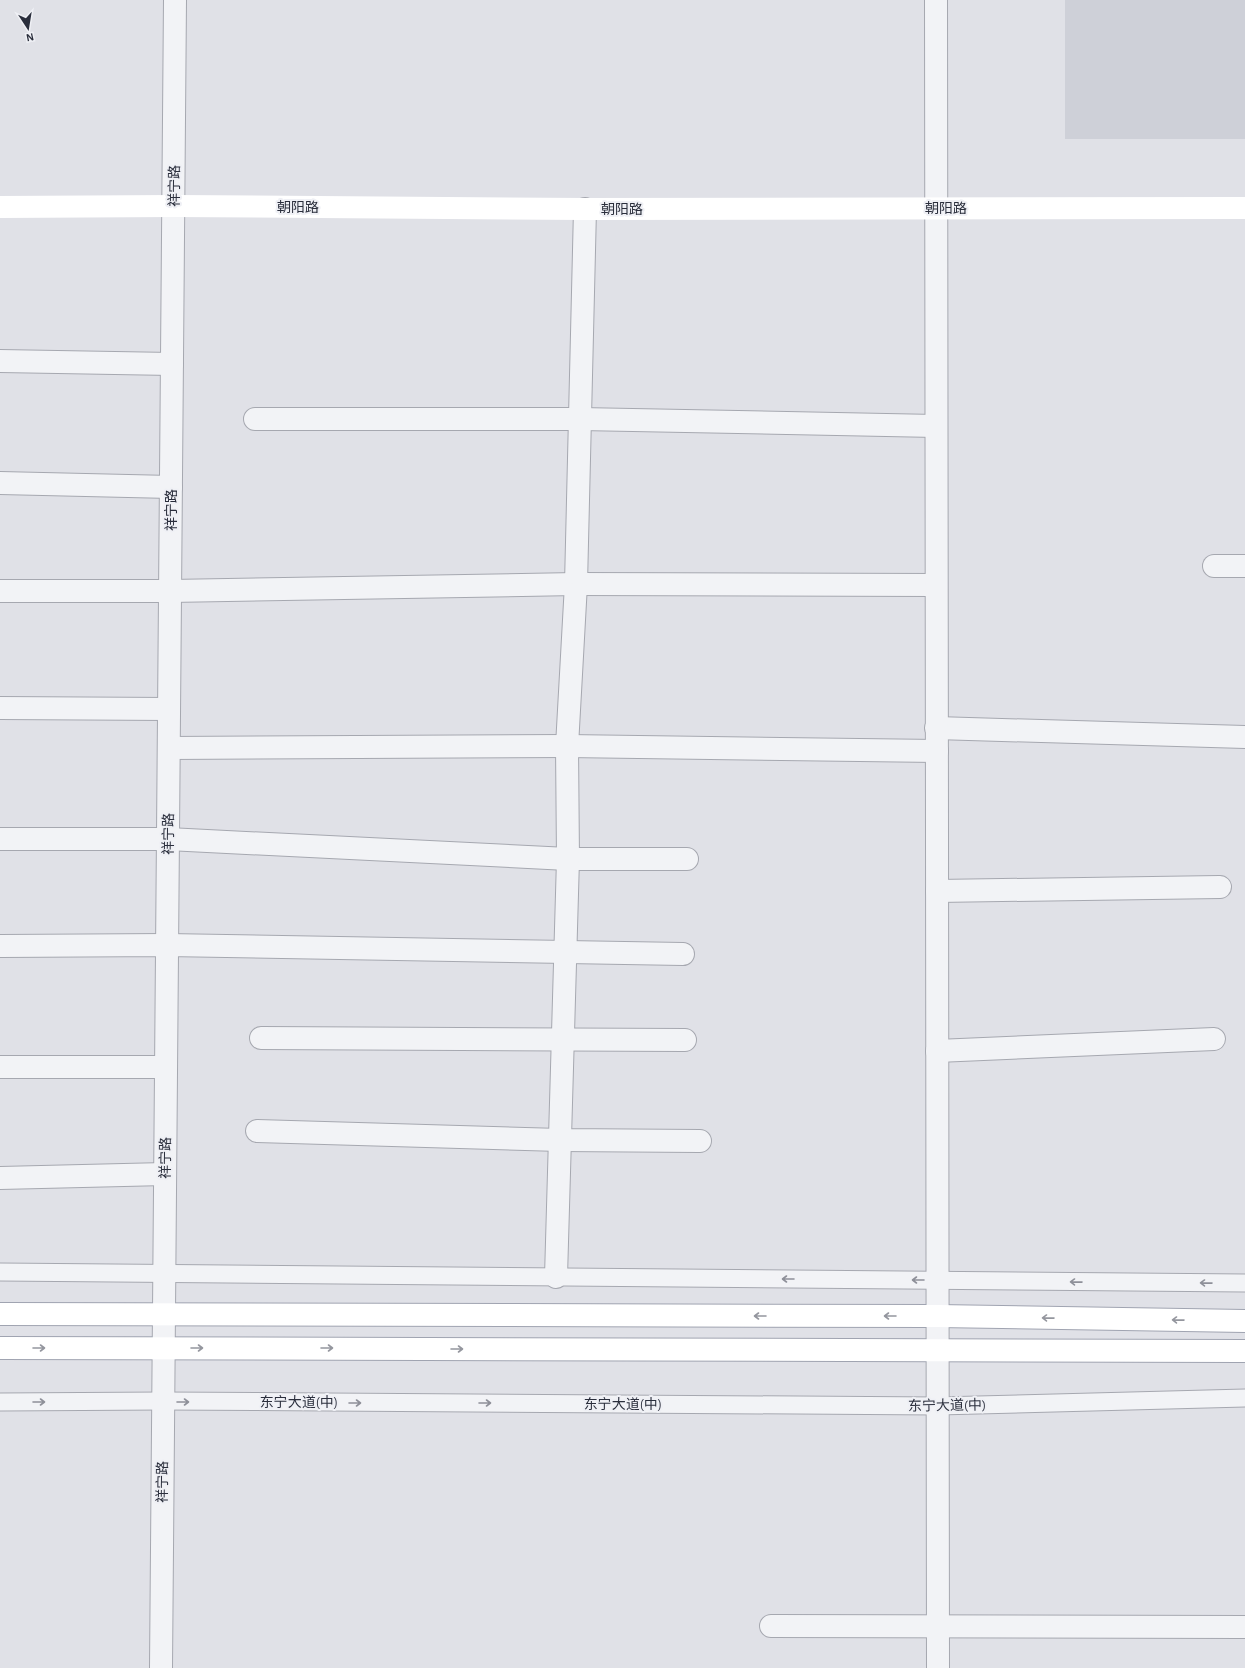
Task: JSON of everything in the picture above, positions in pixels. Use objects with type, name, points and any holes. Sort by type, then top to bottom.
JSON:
[{"type":"main road","name":"朝阳路","points":[[0,207],[174,206],[586,209],[1245,208]]},
{"type":"main road","points":[[0,1314],[937,1316],[1245,1321]]},
{"type":"main road","points":[[0,1348],[1245,1350]]},
{"type":"street","name":"祥宁路","points":[[161,1668],[175,0]]},
{"type":"street","points":[[936,0],[938,1668]]},
{"type":"street","points":[[556,1278],[568,859],[567,746],[576,584],[586,209]]},
{"type":"street","points":[[0,361],[172,364]]},
{"type":"street","points":[[255,419],[580,419],[936,426]]},
{"type":"street","points":[[0,483],[171,487]]},
{"type":"street","points":[[1214,566],[1245,566]]},
{"type":"street","points":[[0,591],[170,591],[576,584],[936,585]]},
{"type":"street","points":[[0,708],[169,709]]},
{"type":"street","points":[[936,728],[1245,737]]},
{"type":"street","points":[[169,748],[567,746],[937,751]]},
{"type":"street","points":[[0,839],[168,839],[568,859],[687,859]]},
{"type":"street","points":[[937,891],[1220,887]]},
{"type":"street","points":[[0,946],[167,945],[683,954]]},
{"type":"street","points":[[261,1038],[685,1040]]},
{"type":"street","points":[[937,1051],[1214,1039]]},
{"type":"street","points":[[0,1067],[166,1066]]},
{"type":"street","points":[[257,1131],[560,1140],[700,1141]]},
{"type":"street","points":[[0,1178],[165,1174]]},
{"type":"street","points":[[771,1626],[938,1625],[1245,1627]]},
{"type":"lane","points":[[0,1272],[1245,1283]]},
{"type":"lane","name":"东宁大道(中)","points":[[0,1402],[163,1401],[938,1406],[1245,1398]]},
{"type":"shaded area","points":[[1065,0],[1245,0],[1245,139],[1065,139]]}]
